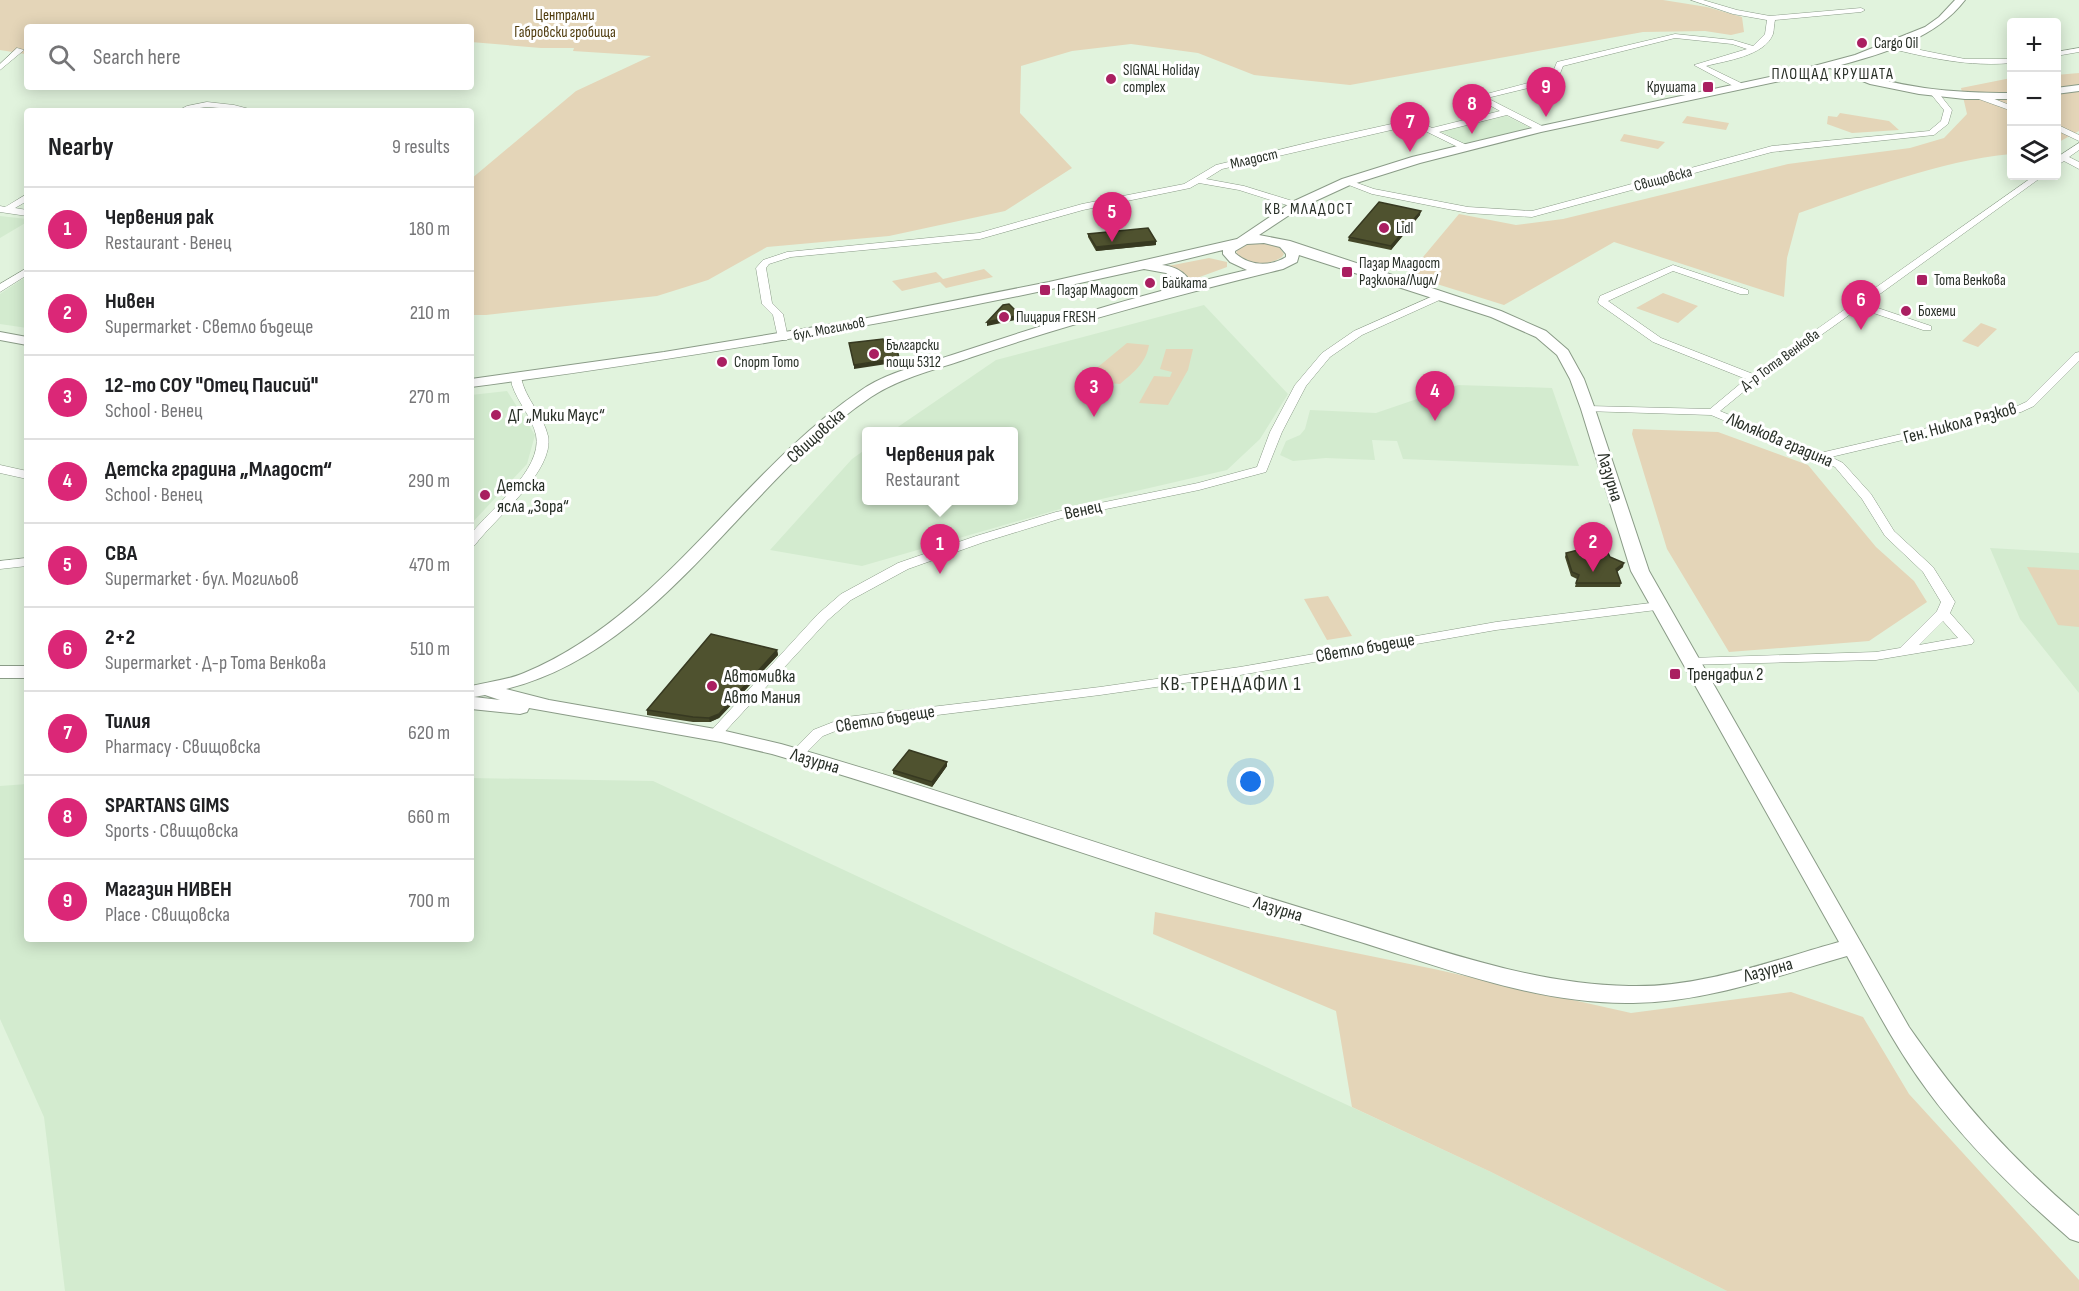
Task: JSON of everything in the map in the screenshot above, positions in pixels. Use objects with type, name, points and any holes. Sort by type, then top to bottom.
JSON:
[{"type":"street","points":[[1695,0],[1736,12],[1770,18],[1861,10]]},
{"type":"street","points":[[1235,260],[1229,249],[1279,219],[1296,205],[1346,182],[1541,129],[1832,65],[1891,46],[1929,29],[1943,19],[1960,0]]},
{"type":"street","points":[[1738,85],[1698,65],[1742,55],[1754,49],[1769,35],[1772,20],[1770,18]]},
{"type":"street","points":[[1541,129],[1479,98],[1554,79],[1560,64],[1675,36],[1733,42],[1754,49]]},
{"type":"street","points":[[1891,46],[1952,62],[1982,64],[2007,62]]},
{"type":"street","points":[[0,68],[20,50]]},
{"type":"street","points":[[2061,53],[2079,50]]},
{"type":"street","points":[[1832,65],[1866,80]]},
{"type":"street","points":[[1785,76],[1866,80],[1934,93],[2007,96]]},
{"type":"street","points":[[2061,90],[2079,88]]},
{"type":"street","name":"Свищовска","points":[[1346,182],[1372,191],[1468,210],[1532,214],[1772,149],[1931,133],[1945,122],[1948,110],[1934,93]]},
{"type":"street","points":[[1979,96],[2007,107]]},
{"type":"street","points":[[188,108],[197,104],[211,104],[235,108]]},
{"type":"street","name":"Младост","points":[[783,338],[778,314],[767,304],[761,268],[766,262],[777,257],[980,236],[1082,207],[1187,186],[1219,167],[1407,123],[1414,122],[1431,131],[1508,112]]},
{"type":"street","points":[[2061,129],[2079,138]]},
{"type":"street","points":[[1431,131],[1466,148]]},
{"type":"street","points":[[2061,160],[2079,146]]},
{"type":"street","points":[[2061,161],[2079,166]]},
{"type":"street","points":[[1199,180],[1240,188],[1296,205]]},
{"type":"street","name":"Д-р Тота Венкова","points":[[1713,412],[1717,406],[1754,378],[2033,180]]},
{"type":"street","points":[[3,210],[24,199]]},
{"type":"street","points":[[3,210],[24,213]]},
{"type":"street","points":[[1279,219],[1274,233],[1293,256],[1281,265]]},
{"type":"street","name":"Лазурна","points":[[1241,241],[1258,239],[1284,245],[1440,296],[1520,324],[1554,344],[1570,364],[1588,409],[1640,572],[1901,1033],[1941,1092],[1986,1145],[2079,1231]]},
{"type":"street","name":"бул. Могильов","points":[[474,383],[783,338],[1144,265],[1241,241]]},
{"type":"street","name":"бул. Могильов","points":[[1184,255],[1206,254],[1255,267],[1281,265]]},
{"type":"street","name":"Лазурна","points":[[1281,265],[1303,259],[1329,261]]},
{"type":"street","name":"Свищовска","points":[[1220,280],[1232,272],[1235,260]]},
{"type":"street","points":[[1144,265],[1170,270],[1180,277],[1178,285],[1164,296]]},
{"type":"street","name":"Свищовска","points":[[480,691],[556,665],[620,623],[673,575],[816,433],[867,393],[913,372],[1016,337],[1281,265]]},
{"type":"street","points":[[1744,292],[1673,268],[1604,298],[1603,302],[1657,340],[1754,378]]},
{"type":"street","points":[[1,287],[24,273]]},
{"type":"street","name":"Венец","points":[[715,734],[823,617],[846,597],[894,570],[980,539],[1060,515],[1199,486],[1262,469],[1276,432],[1301,385],[1326,355],[1358,333],[1440,296]]},
{"type":"street","points":[[1857,304],[1927,328]]},
{"type":"street","points":[[0,336],[24,340]]},
{"type":"street","name":"Ген. Никола Рязков","points":[[1822,456],[2017,410],[2038,396],[2079,355]]},
{"type":"street","points":[[474,538],[485,522],[530,473],[542,451],[541,432],[517,391],[516,377]]},
{"type":"street","points":[[1588,409],[1713,412]]},
{"type":"street","name":"Люлякова градина","points":[[1713,412],[1822,456],[1842,467],[1867,497],[1889,533],[1928,570],[1948,602],[1943,613]]},
{"type":"street","points":[[0,470],[24,474]]},
{"type":"street","points":[[0,565],[24,562]]},
{"type":"street","name":"Светло бъдеще","points":[[796,755],[818,733],[846,722],[1100,691],[1240,671],[1496,626],[1659,606]]},
{"type":"street","points":[[1690,662],[1876,656],[1967,641],[1943,613],[1905,651]]},
{"type":"street","points":[[0,672],[24,672]]},
{"type":"street","points":[[480,691],[636,722]]},
{"type":"street","points":[[474,703],[636,722]]},
{"type":"street","name":"Лазурна","points":[[636,722],[715,734],[796,755],[1261,904],[1469,966],[1560,987],[1632,995],[1674,991],[1716,983],[1851,947]]},
{"type":"shaded area","points":[[1506,116],[1531,128],[1465,144],[1440,131]]},
{"type":"shaded area","points":[[0,216],[24,219],[24,224],[0,238]]},
{"type":"shaded area","points":[[24,278],[24,328],[0,324],[0,294]]},
{"type":"shaded area","points":[[1204,305],[1288,394],[1260,439],[1227,470],[1067,507],[862,566],[770,550],[852,459],[862,452],[862,505],[1018,505],[1018,427],[898,427],[996,360]]},
{"type":"shaded area","points":[[1458,385],[1552,388],[1579,466],[1403,459],[1397,441],[1372,440],[1375,460],[1326,458],[1293,461],[1280,455],[1286,441],[1300,435],[1305,429],[1310,410],[1376,413]]},
{"type":"shaded area","name":"ДГ „Мики Маус“","points":[[507,391],[535,435],[527,464],[474,521],[474,395]]},
{"type":"shaded area","points":[[1990,548],[2079,553],[2079,693],[2020,619]]},
{"type":"shaded area","points":[[474,778],[653,781],[1491,1172],[1727,1291],[65,1291],[44,1117],[0,1019],[0,786],[24,784],[24,942],[474,942]]},
{"type":"green space","name":"Централни Габровски гробища","points":[[0,0],[1663,0],[1707,7],[1742,17],[1744,32],[1731,35],[1705,31],[1643,32],[1350,85],[1254,75],[1198,53],[1131,44],[1072,51],[1021,66],[1020,113],[1072,168],[1005,211],[889,236],[767,247],[708,280],[657,296],[486,315],[474,315],[474,176],[576,91],[651,56],[573,51],[574,48],[541,48],[474,42],[474,24],[24,24],[24,54],[0,50]]},
{"type":"green space","points":[[2079,73],[2079,131],[2061,141],[2061,126],[2061,75]]},
{"type":"green space","points":[[2007,79],[2007,155],[1930,169],[1799,213],[1787,258],[1784,297],[1614,242],[1504,305],[1408,275],[1459,214],[1516,225],[1563,219],[1788,164],[1910,148],[1944,138],[1967,114],[1961,88]]},
{"type":"green space","points":[[1840,113],[1889,121],[1899,130],[1852,133],[1827,124],[1828,116],[1837,117]]},
{"type":"green space","points":[[1687,116],[1729,123],[1726,130],[1682,123]]},
{"type":"green space","points":[[1624,134],[1665,142],[1658,149],[1620,141]]},
{"type":"green space","points":[[1259,242],[1279,247],[1284,254],[1276,260],[1265,263],[1248,261],[1237,256],[1236,249],[1244,244]]},
{"type":"green space","points":[[1209,258],[1227,262],[1227,267],[1186,282],[1185,278],[1168,266]]},
{"type":"green space","points":[[984,269],[993,277],[946,288],[940,282],[902,291],[892,281],[936,272],[943,279]]},
{"type":"green space","points":[[1663,293],[1698,306],[1678,323],[1636,308]]},
{"type":"green space","points":[[1981,323],[1997,329],[1978,347],[1962,341]]},
{"type":"green space","points":[[1127,343],[1149,345],[1142,362],[1120,384],[1081,381]]},
{"type":"green space","points":[[1166,349],[1193,349],[1188,370],[1168,405],[1139,403],[1154,376],[1170,377],[1172,372],[1160,369]]},
{"type":"green space","points":[[1633,429],[1718,432],[1808,465],[1876,547],[1914,581],[1927,602],[1869,641],[1729,652],[1667,549],[1632,434]]},
{"type":"green space","points":[[2027,567],[2079,570],[2079,627],[2058,625]]},
{"type":"green space","points":[[1328,596],[1352,636],[1327,640],[1304,599]]},
{"type":"green space","points":[[1155,912],[1434,969],[1631,1013],[1791,992],[1863,1017],[1909,1094],[2079,1280],[2079,1291],[1727,1291],[1491,1172],[1352,1107],[1336,1011],[1153,934]]},
{"type":"building","name":"Lidl","points":[[1379,202],[1421,211],[1391,246],[1349,237]]},
{"type":"building","points":[[1148,228],[1156,241],[1096,247],[1088,234]]},
{"type":"building","name":"Пицария FRESH","points":[[1009,304],[1020,315],[987,322],[1003,305]]},
{"type":"building","name":"Български пощи 5312","points":[[883,339],[884,342],[895,341],[899,358],[854,365],[849,343]]},
{"type":"building","points":[[1582,549],[1607,551],[1610,557],[1624,563],[1616,569],[1621,583],[1576,583],[1579,575],[1572,572],[1566,553]]},
{"type":"building","name":"Автомивка Авто Мания","points":[[711,634],[777,650],[719,714],[709,718],[647,710]]},
{"type":"building","points":[[909,750],[947,762],[932,782],[893,770]]},
{"type":"place","name":"Cargo Oil","points":[[1862,43]]},
{"type":"place","name":"SIGNAL Holiday complex","points":[[1111,79]]},
{"type":"place","name":"Крушата","points":[[1708,87]]},
{"type":"place","name":"Магазин НИВЕН","points":[[1546,117]]},
{"type":"place","name":"SPARTANS GIMS","points":[[1472,134]]},
{"type":"place","name":"Тилия","points":[[1410,152]]},
{"type":"place","name":"Lidl","points":[[1384,228]]},
{"type":"place","name":"CBA","points":[[1112,242]]},
{"type":"place","name":"Пазар Младост Разклона/Лидл/","points":[[1347,272]]},
{"type":"place","name":"Тота Венкова","points":[[1922,280]]},
{"type":"place","name":"Байката","points":[[1150,283]]},
{"type":"place","name":"Пазар Младост","points":[[1045,290]]},
{"type":"place","name":"Бохеми","points":[[1906,311]]},
{"type":"place","name":"Пицария FRESH","points":[[1004,317]]},
{"type":"place","name":"2+2","points":[[1861,330]]},
{"type":"place","name":"Български пощи 5312","points":[[874,354]]},
{"type":"place","name":"Спорт Тото","points":[[722,362]]},
{"type":"place","name":"ДГ „Мики Маус“","points":[[496,415]]},
{"type":"place","name":"12-то СОУ \"Отец Паисий\"","points":[[1094,417]]},
{"type":"place","name":"Детска градина „Младост“","points":[[1435,421]]},
{"type":"place","name":"Детска ясла „Зора“","points":[[485,495]]},
{"type":"place","name":"Нивен","points":[[1593,572]]},
{"type":"place","name":"Червения рак","points":[[940,574]]},
{"type":"place","name":"Трендафил 2","points":[[1675,674]]},
{"type":"place","name":"Автомивка Авто Мания","points":[[712,686]]},
{"type":"district","name":"ПЛОЩАД КРУШАТА","points":[[1833,74]]},
{"type":"district","name":"КВ. МЛАДОСТ","points":[[1309,209]]},
{"type":"district","name":"КВ. ТРЕНДАФИЛ 1","points":[[1231,684]]}]
